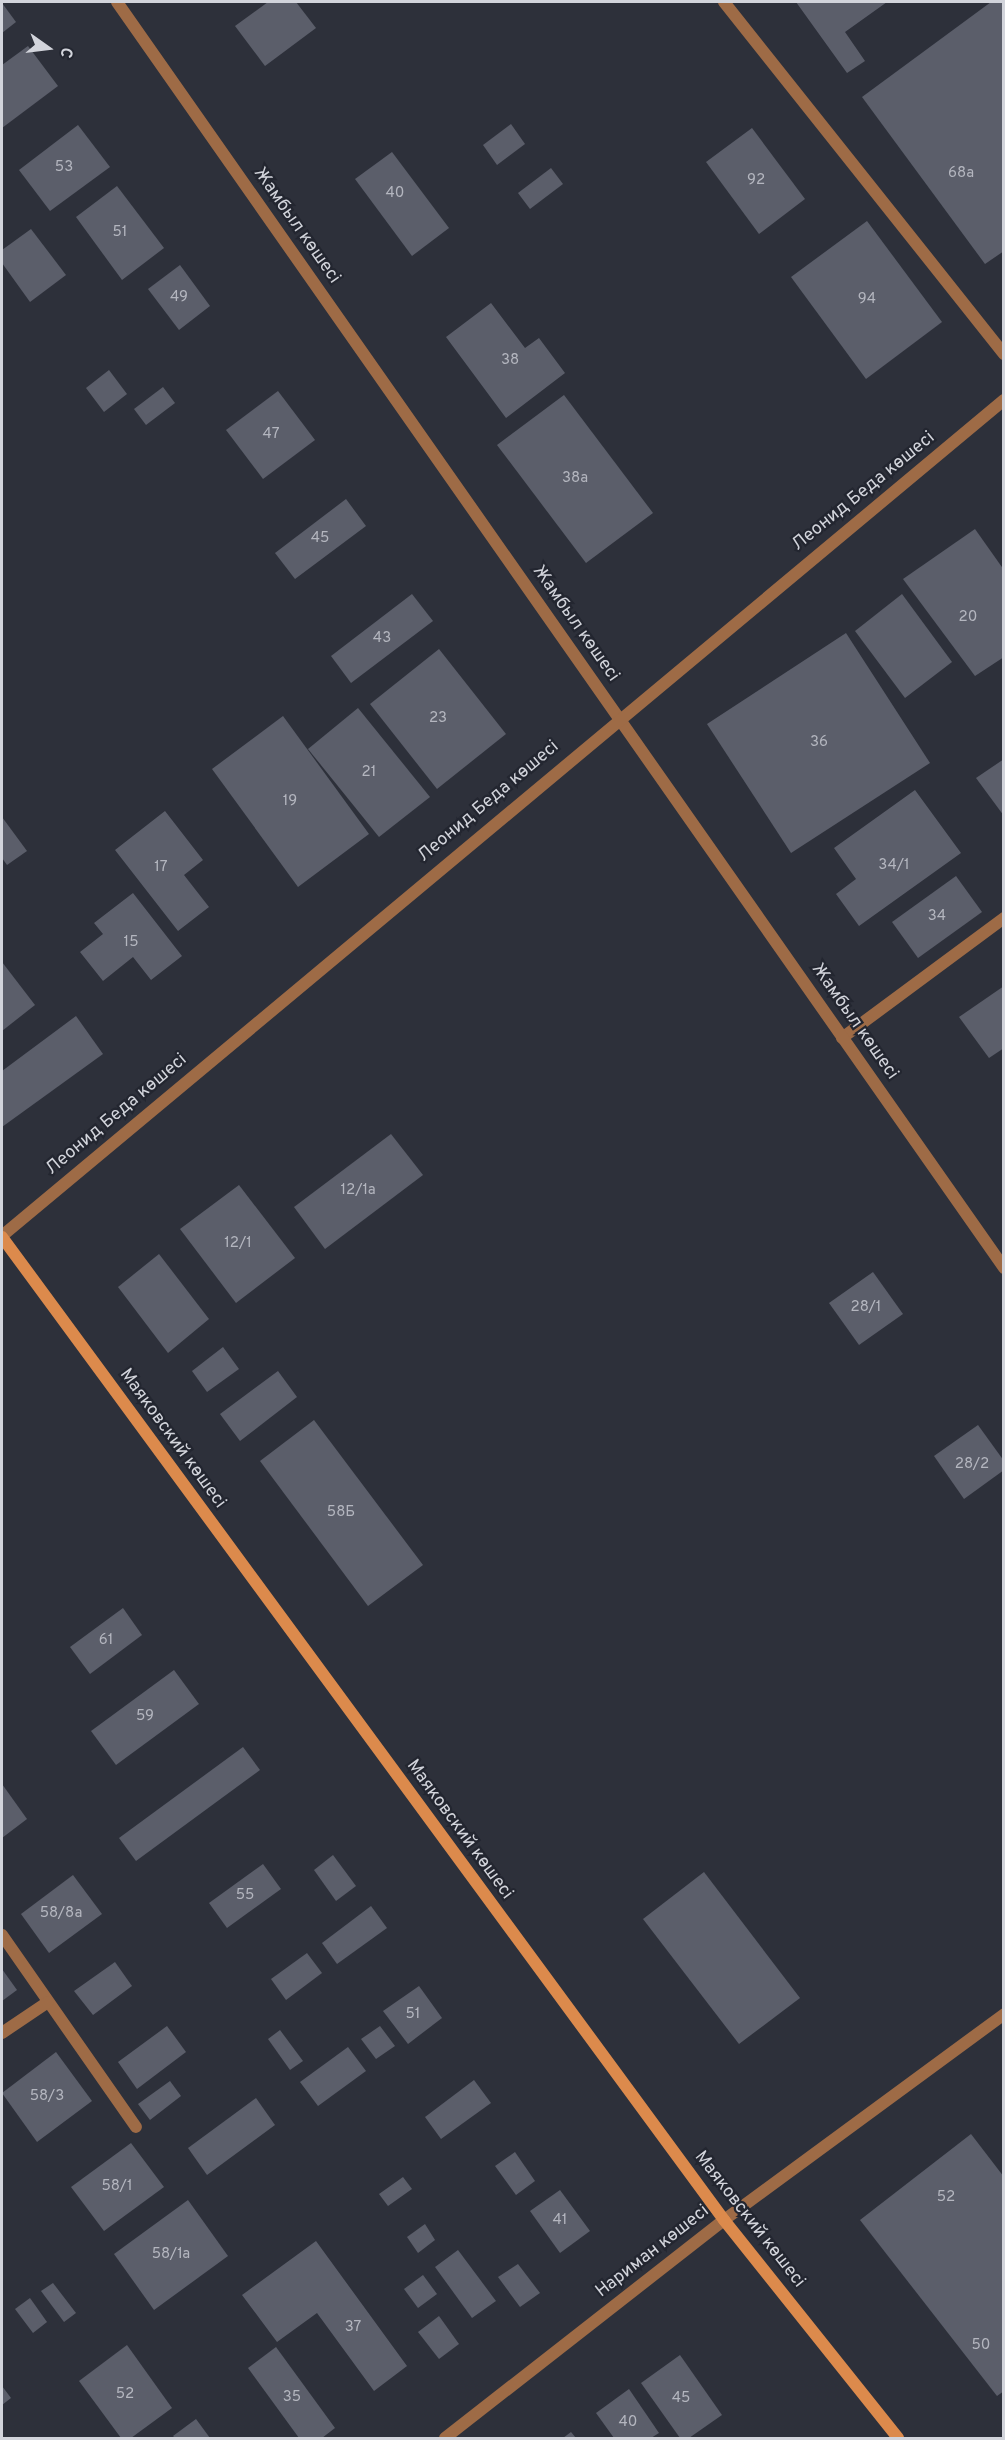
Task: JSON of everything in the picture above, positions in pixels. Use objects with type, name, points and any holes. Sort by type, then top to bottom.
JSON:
[{"type":"main road","name":"Маяковский көшесі","points":[[2,1236],[724,2220],[898,2439]]},
{"type":"street","name":"Жамбыл көшесі","points":[[117,2],[1004,1268]]},
{"type":"street","points":[[724,2],[1004,354]]},
{"type":"street","name":"Леонид Беда көшесі","points":[[2,1236],[619,717],[1004,400]]},
{"type":"street","points":[[842,1038],[1004,918]]},
{"type":"street","points":[[2,1935],[136,2127]]},
{"type":"street","points":[[2,2033],[48,2002]]},
{"type":"street","name":"Нариман көшесі","points":[[445,2439],[724,2220],[1004,2014]]},
{"type":"building","points":[[268,2],[296,2],[316,28],[265,66],[235,26]]},
{"type":"building","points":[[796,2],[887,2],[845,32],[865,61],[847,73]]},
{"type":"building","points":[[991,2],[1004,2],[1004,251],[985,264],[862,97]]},
{"type":"building","points":[[2,3],[16,22],[2,33]]},
{"type":"building","points":[[28,46],[58,86],[2,128],[2,65]]},
{"type":"building","points":[[511,124],[525,144],[497,165],[483,145]]},
{"type":"building","points":[[78,125],[110,167],[50,211],[19,170]]},
{"type":"building","points":[[752,128],[805,199],[759,234],[706,162]]},
{"type":"building","points":[[392,152],[449,228],[412,256],[355,179]]},
{"type":"building","points":[[551,168],[563,184],[530,209],[518,193]]},
{"type":"building","points":[[117,186],[164,248],[122,280],[76,217]]},
{"type":"building","points":[[867,221],[942,322],[866,379],[791,277]]},
{"type":"building","points":[[31,229],[66,275],[30,302],[2,263],[2,250]]},
{"type":"building","points":[[180,265],[210,306],[179,330],[148,289]]},
{"type":"building","points":[[491,303],[525,348],[539,338],[565,373],[506,418],[446,337]]},
{"type":"building","points":[[109,370],[127,394],[104,412],[86,388]]},
{"type":"building","points":[[163,387],[175,403],[146,425],[134,409]]},
{"type":"building","points":[[278,391],[315,440],[263,479],[226,430]]},
{"type":"building","points":[[564,395],[653,513],[586,563],[497,445]]},
{"type":"building","points":[[346,499],[366,526],[295,579],[275,553]]},
{"type":"building","points":[[975,529],[1004,570],[1004,657],[975,676],[903,579]]},
{"type":"building","points":[[412,594],[433,621],[351,683],[331,656]]},
{"type":"building","points":[[902,594],[952,662],[905,698],[855,631]]},
{"type":"building","points":[[846,633],[930,763],[791,853],[707,724]]},
{"type":"building","points":[[439,649],[506,734],[437,789],[370,704]]},
{"type":"building","points":[[358,708],[430,797],[379,837],[308,749]]},
{"type":"building","points":[[283,716],[369,834],[298,887],[212,769]]},
{"type":"building","points":[[1004,759],[1004,816],[976,778]]},
{"type":"building","points":[[915,790],[961,853],[859,926],[836,894],[856,879],[834,848]]},
{"type":"building","points":[[165,811],[203,860],[184,875],[209,907],[178,931],[115,850]]},
{"type":"building","points":[[2,817],[27,851],[7,865],[2,858]]},
{"type":"building","points":[[956,876],[982,912],[918,958],[892,922]]},
{"type":"building","points":[[133,893],[182,956],[151,980],[133,957],[103,981],[80,952],[103,934],[94,923]]},
{"type":"building","points":[[2,962],[35,1005],[2,1031]]},
{"type":"building","points":[[1004,986],[1004,1048],[989,1058],[959,1017]]},
{"type":"building","points":[[76,1016],[103,1054],[2,1127],[2,1071]]},
{"type":"building","points":[[391,1134],[423,1175],[325,1249],[294,1207]]},
{"type":"building","points":[[239,1185],[295,1258],[236,1303],[180,1229]]},
{"type":"building","points":[[159,1254],[209,1319],[168,1353],[118,1287]]},
{"type":"building","points":[[873,1272],[903,1314],[859,1345],[829,1303]]},
{"type":"building","points":[[223,1347],[239,1369],[207,1392],[192,1371]]},
{"type":"building","points":[[278,1371],[297,1397],[240,1441],[220,1414]]},
{"type":"building","points":[[314,1420],[423,1565],[368,1606],[260,1461]]},
{"type":"building","points":[[978,1425],[1004,1461],[1004,1470],[964,1499],[934,1456]]},
{"type":"building","points":[[123,1608],[142,1635],[90,1674],[70,1647]]},
{"type":"building","points":[[174,1670],[199,1704],[116,1765],[91,1731]]},
{"type":"building","points":[[243,1747],[260,1770],[136,1861],[119,1838]]},
{"type":"building","points":[[2,1784],[27,1819],[2,1838]]},
{"type":"building","points":[[333,1855],[356,1886],[336,1901],[314,1870]]},
{"type":"building","points":[[263,1864],[281,1889],[227,1928],[209,1903]]},
{"type":"building","points":[[704,1872],[800,1998],[739,2044],[643,1919]]},
{"type":"building","points":[[73,1875],[102,1914],[49,1953],[21,1914]]},
{"type":"building","points":[[371,1906],[387,1928],[337,1964],[322,1943]]},
{"type":"building","points":[[307,1953],[322,1973],[286,2000],[271,1979]]},
{"type":"building","points":[[115,1962],[132,1986],[93,2015],[74,1991]]},
{"type":"building","points":[[2,1969],[17,1990],[2,2001]]},
{"type":"building","points":[[419,1986],[442,2018],[408,2044],[383,2011]]},
{"type":"building","points":[[167,2026],[186,2052],[137,2089],[118,2062]]},
{"type":"building","points":[[380,2026],[395,2046],[376,2059],[361,2039]]},
{"type":"building","points":[[280,2030],[303,2061],[290,2070],[268,2039]]},
{"type":"building","points":[[348,2047],[366,2071],[318,2106],[300,2082]]},
{"type":"building","points":[[56,2052],[92,2101],[37,2142],[2,2093]]},
{"type":"building","points":[[474,2080],[491,2103],[441,2139],[425,2117]]},
{"type":"building","points":[[170,2081],[181,2096],[150,2120],[138,2104]]},
{"type":"building","points":[[256,2098],[275,2125],[207,2175],[188,2148]]},
{"type":"building","points":[[971,2134],[1004,2177],[1004,2391],[997,2396],[860,2220]]},
{"type":"building","points":[[131,2143],[164,2187],[104,2231],[71,2187]]},
{"type":"building","points":[[515,2152],[535,2181],[516,2195],[495,2166]]},
{"type":"building","points":[[403,2177],[412,2189],[388,2206],[379,2194]]},
{"type":"building","points":[[560,2190],[590,2231],[560,2253],[530,2211]]},
{"type":"building","points":[[188,2200],[228,2256],[154,2310],[114,2254]]},
{"type":"building","points":[[425,2224],[435,2240],[418,2253],[407,2237]]},
{"type":"building","points":[[316,2241],[407,2366],[374,2391],[317,2313],[277,2342],[242,2295]]},
{"type":"building","points":[[458,2250],[496,2301],[472,2318],[435,2267]]},
{"type":"building","points":[[518,2264],[540,2293],[520,2307],[498,2277]]},
{"type":"building","points":[[423,2275],[437,2294],[418,2308],[404,2289]]},
{"type":"building","points":[[53,2283],[76,2313],[64,2322],[41,2291]]},
{"type":"building","points":[[30,2298],[47,2322],[33,2333],[15,2309]]},
{"type":"building","points":[[439,2316],[459,2344],[439,2359],[418,2332]]},
{"type":"building","points":[[127,2345],[172,2408],[131,2438],[121,2438],[79,2381]]},
{"type":"building","points":[[276,2347],[335,2428],[322,2438],[299,2438],[248,2368]]},
{"type":"building","points":[[680,2355],[722,2415],[689,2438],[680,2438],[641,2383]]},
{"type":"building","points":[[2,2386],[11,2398],[2,2405]]},
{"type":"building","points":[[629,2389],[659,2433],[651,2438],[614,2438],[596,2413]]},
{"type":"building","points":[[196,2419],[210,2438],[175,2438],[173,2436]]},
{"type":"building","points":[[571,2432],[576,2438],[563,2438]]}]
